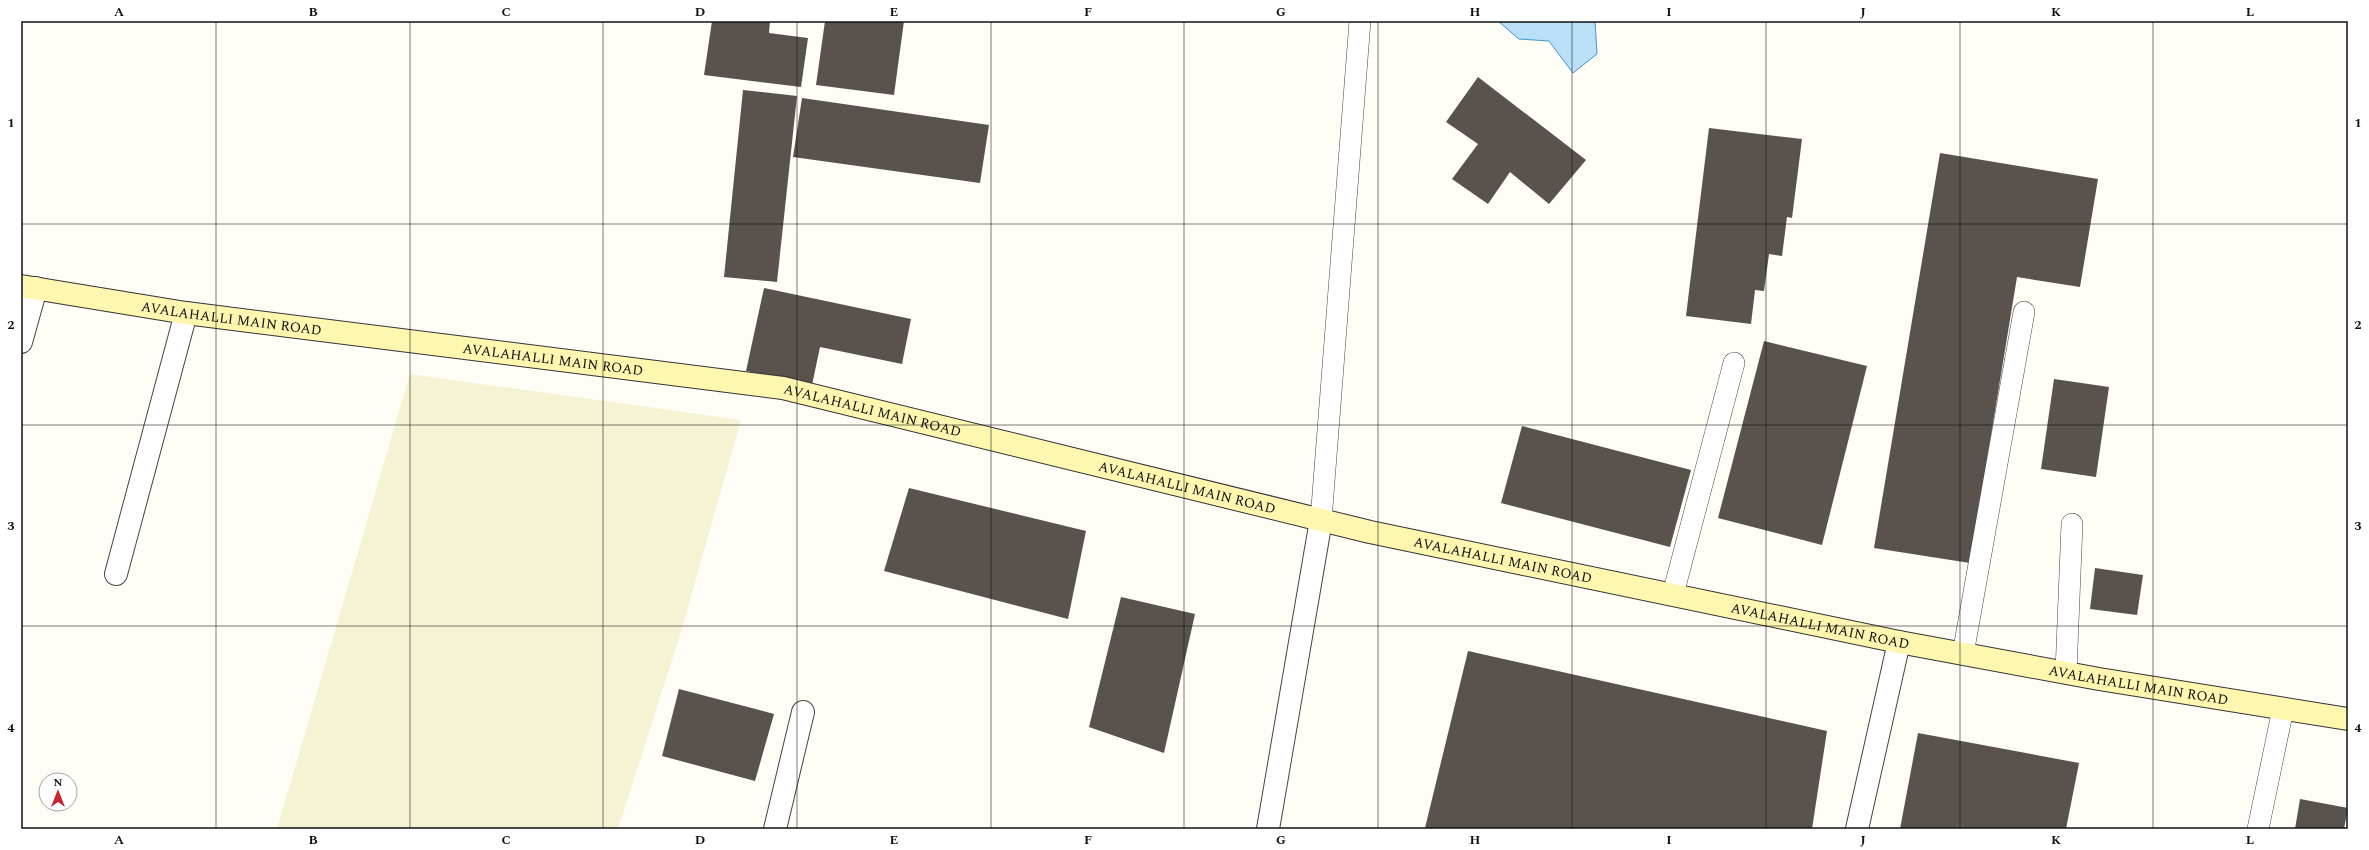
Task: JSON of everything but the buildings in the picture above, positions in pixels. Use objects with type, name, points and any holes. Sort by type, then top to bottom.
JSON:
[{"type":"main road","name":"AVALAHALLI MAIN ROAD","points":[[29,287],[186,313],[783,388],[1320,520],[1898,642],[2066,672],[2348,719]]},
{"type":"street","points":[[21,342],[29,287]]},
{"type":"street","points":[[116,574],[186,313]]},
{"type":"street","points":[[1268,829],[1320,520]]},
{"type":"street","points":[[1857,829],[1898,642]]},
{"type":"street","points":[[775,829],[803,712]]},
{"type":"lane","points":[[1320,520],[1360,21]]},
{"type":"lane","points":[[1963,654],[2024,312]]},
{"type":"lane","points":[[1673,594],[1734,363]]},
{"type":"lane","points":[[2066,672],[2072,524]]},
{"type":"lane","points":[[2258,829],[2283,709]]},
{"type":"shaded area","points":[[410,374],[741,420],[681,632],[618,829],[277,829]]},
{"type":"water","points":[[1498,21],[1595,21],[1597,54],[1573,73],[1549,41],[1519,39]]}]
